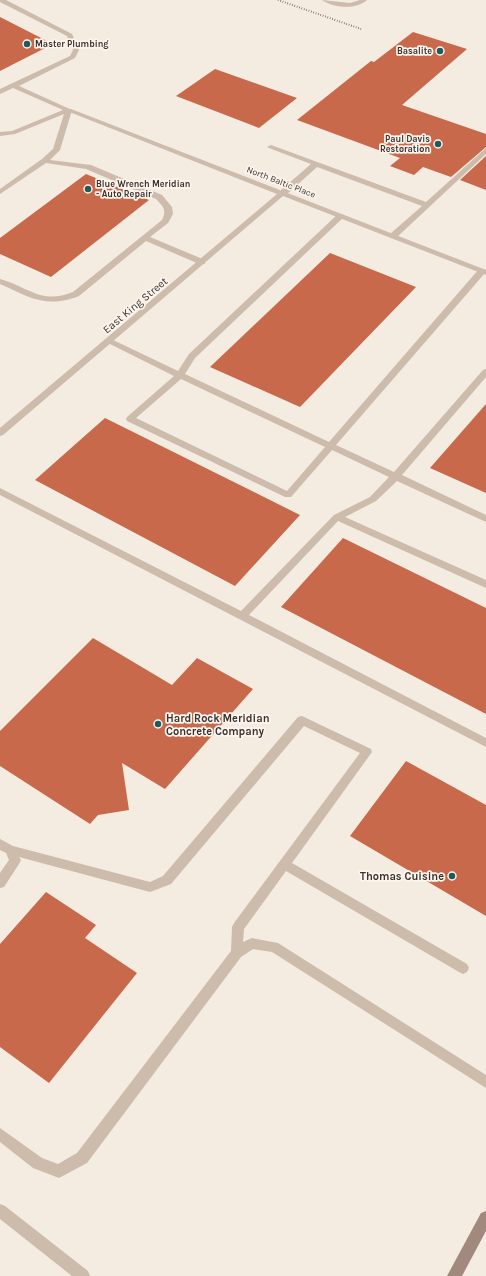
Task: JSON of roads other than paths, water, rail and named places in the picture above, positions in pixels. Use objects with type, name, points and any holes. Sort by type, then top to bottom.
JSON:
[{"type":"main road","points":[[454,1276],[486,1218]]},
{"type":"street","points":[[0,92],[73,57],[76,50],[70,35],[1,0]]},
{"type":"street","points":[[325,0],[347,5],[359,4],[364,0]]},
{"type":"street","name":"North Baltic Place","points":[[14,86],[69,110],[484,272]]},
{"type":"street","points":[[0,134],[13,133],[69,110]]},
{"type":"street","points":[[0,192],[45,161],[56,150],[69,110]]},
{"type":"street","points":[[271,147],[427,205]]},
{"type":"street","points":[[393,236],[486,150]]},
{"type":"street","points":[[0,281],[47,301],[64,300],[76,294],[146,238],[165,221],[169,214],[168,207],[159,197],[88,167],[45,161]]},
{"type":"street","name":"East King Street","points":[[0,433],[284,193],[316,164]]},
{"type":"street","points":[[341,216],[192,356],[180,375],[130,419],[288,495],[484,272]]},
{"type":"street","points":[[146,238],[202,262]]},
{"type":"street","points":[[108,341],[486,519]]},
{"type":"street","points":[[242,616],[337,516],[373,499],[396,476],[486,372]]},
{"type":"street","points":[[0,491],[486,743]]},
{"type":"street","points":[[337,516],[486,584]]},
{"type":"street","points":[[0,844],[10,850],[150,887],[167,880],[302,720],[367,752],[238,927],[237,953]]},
{"type":"street","points":[[0,883],[15,860],[10,850]]},
{"type":"street","points":[[284,864],[463,968]]},
{"type":"street","points":[[0,1134],[38,1163],[59,1171],[82,1158],[237,953],[252,943],[274,947],[486,1082]]},
{"type":"street","points":[[0,1211],[83,1276]]},
{"type":"railway","points":[[278,0],[361,29]]},
{"type":"place","name":"Master Plumbing","points":[[27,44]]},
{"type":"place","name":"Basalite","points":[[440,51]]},
{"type":"place","name":"Paul Davis Restoration","points":[[438,144]]},
{"type":"place","name":"Blue Wrench Meridian - Auto Repair","points":[[88,189]]},
{"type":"place","name":"Hard Rock Meridian Concrete Company","points":[[158,724]]},
{"type":"place","name":"Thomas Cuisine","points":[[452,876]]}]
